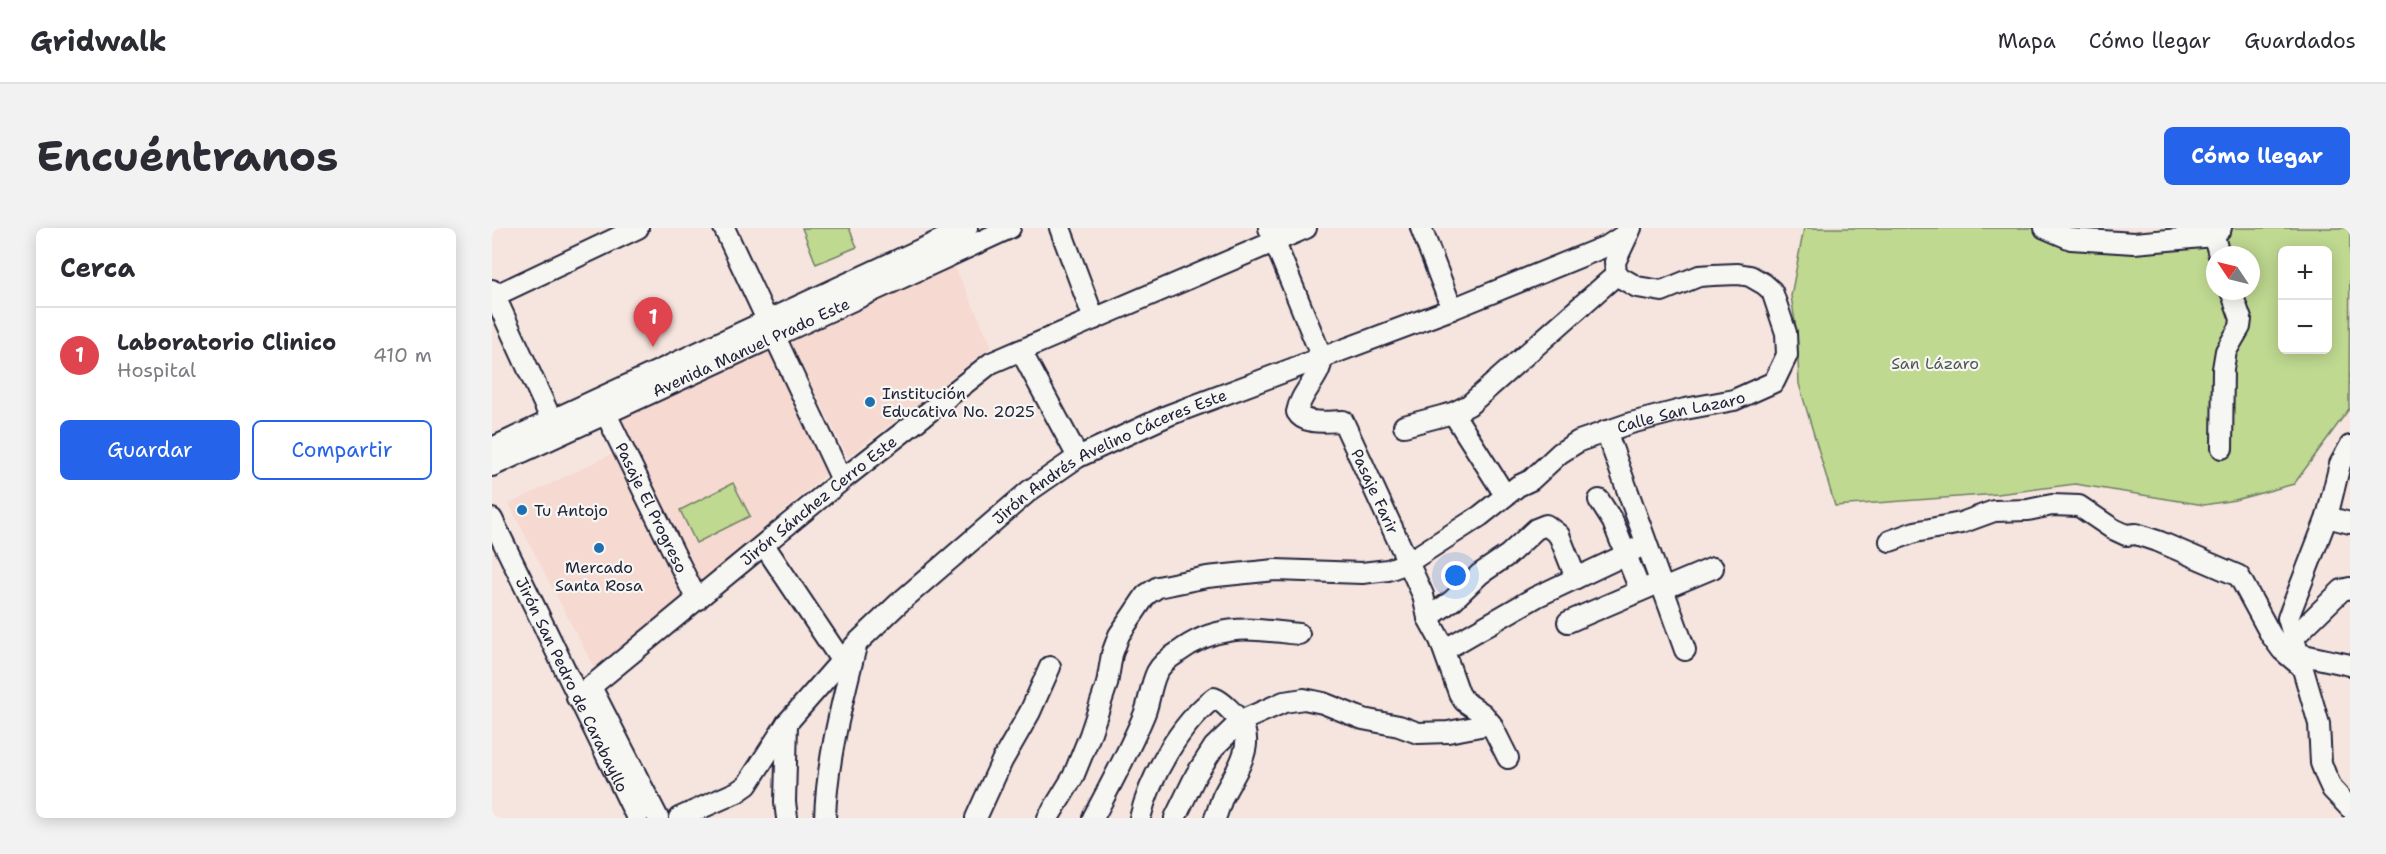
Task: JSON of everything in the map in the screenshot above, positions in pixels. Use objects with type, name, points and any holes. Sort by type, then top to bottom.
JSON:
[{"type":"street","points":[[556,428],[493,294],[638,228]]},
{"type":"street","points":[[724,228],[842,480]]},
{"type":"street","name":"Avenida Manuel Prado Este","points":[[492,448],[606,414],[967,228]]},
{"type":"street","name":"Avenida Manuel Prado Este","points":[[492,466],[556,428],[771,328],[1010,228]]},
{"type":"street","points":[[1060,228],[1094,319]]},
{"type":"street","name":"Jirón Sánchez Cerro Este","points":[[584,692],[842,480],[991,363],[1094,319],[1271,234],[1306,228]]},
{"type":"street","points":[[1421,228],[1452,309]]},
{"type":"street","points":[[1404,426],[1453,413],[1468,405],[1616,275],[1615,262],[1632,228]]},
{"type":"street","name":"Jirón Andrés Avelino Cáceres Este","points":[[679,818],[737,792],[747,784],[787,723],[857,644],[899,603],[1035,486],[1078,457],[1168,414],[1452,309],[1609,245],[1632,228]]},
{"type":"street","points":[[2045,228],[2071,239],[2134,243],[2217,232]]},
{"type":"street","points":[[1271,234],[1322,358]]},
{"type":"street","name":"Calle San Lazaro","points":[[1048,818],[1073,777],[1090,735],[1107,684],[1112,654],[1119,635],[1146,595],[1158,587],[1207,578],[1275,570],[1376,573],[1407,563],[1480,516],[1518,486],[1531,480],[1568,446],[1606,431],[1685,409],[1734,400],[1774,382],[1787,355],[1786,333],[1772,291],[1750,276],[1727,274],[1699,276],[1662,291],[1637,287],[1616,275]]},
{"type":"street","points":[[2222,448],[2223,369],[2226,351],[2240,327],[2241,319],[2234,300]]},
{"type":"street","points":[[1021,351],[1078,457]]},
{"type":"street","name":"Pasaje Farir","points":[[1322,358],[1320,371],[1300,399],[1297,412],[1300,418],[1307,420],[1343,421],[1423,595],[1428,618],[1444,650],[1459,693],[1464,701],[1483,714],[1491,724]]},
{"type":"street","points":[[1453,413],[1505,495]]},
{"type":"street","name":"Pasaje El Progreso","points":[[606,414],[697,600]]},
{"type":"street","points":[[1606,431],[1685,650]]},
{"type":"street","points":[[2350,446],[2340,464],[2327,517],[2288,618],[2319,724],[2321,763],[2332,789],[2350,808]]},
{"type":"street","points":[[1599,500],[1613,522],[1641,590]]},
{"type":"street","points":[[1890,541],[1915,532],[1961,523],[1994,511],[2079,506],[2126,535],[2136,534],[2160,542],[2239,576],[2282,650],[2350,665]]},
{"type":"street","points":[[2327,517],[2350,523]]},
{"type":"street","name":"Jirón San Pedro de Carabayllo","points":[[492,519],[584,692],[658,818]]},
{"type":"street","points":[[1428,618],[1454,600],[1480,574],[1508,555],[1536,529],[1546,525],[1559,535],[1576,578]]},
{"type":"street","points":[[1444,650],[1536,597],[1646,543]]},
{"type":"street","points":[[764,544],[841,660]]},
{"type":"street","points":[[1568,622],[1641,590],[1662,586],[1713,568]]},
{"type":"street","points":[[2298,653],[2342,590],[2350,588]]},
{"type":"street","points":[[1093,818],[1146,712],[1151,688],[1165,661],[1191,642],[1222,630],[1251,629],[1299,634]]},
{"type":"street","points":[[825,818],[827,780],[832,752],[857,644]]},
{"type":"street","points":[[976,818],[1002,761],[1030,712],[1050,667]]},
{"type":"street","name":"Jirón San Pedro de Carabayllo","points":[[584,692],[636,818]]},
{"type":"street","points":[[1140,818],[1143,805],[1168,753],[1196,714],[1214,698],[1220,700],[1241,721],[1246,738],[1245,752],[1238,773],[1224,795],[1215,818]]},
{"type":"street","points":[[1175,818],[1196,775],[1214,747],[1241,721],[1284,702],[1304,699],[1323,703],[1363,719],[1399,726],[1418,733],[1448,732],[1491,724],[1509,758]]},
{"type":"street","points":[[787,723],[785,802],[787,818]]},
{"type":"shaded area","name":"Institución Educativa No. 2025","points":[[952,261],[992,346],[848,457],[788,338]]},
{"type":"shaded area","points":[[768,346],[826,474],[699,585],[619,420]]},
{"type":"shaded area","name":"Mercado Santa Rosa","points":[[614,453],[689,593],[594,668],[509,504]]},
{"type":"green space","points":[[802,228],[849,228],[857,247],[816,264]]},
{"type":"green space","name":"San Lázaro","points":[[1804,228],[2054,228],[2136,242],[2226,228],[2350,228],[2349,409],[2294,484],[2235,500],[2204,505],[2075,484],[1998,494],[1835,506],[1799,384],[1797,334],[1791,296]]},
{"type":"green space","points":[[733,483],[750,516],[696,543],[680,510]]},
{"type":"place","name":"Laboratorio Clinico","points":[[653,347]]},
{"type":"place","name":"Institución Educativa No. 2025","points":[[870,402]]},
{"type":"place","name":"Tu Antojo","points":[[522,510]]},
{"type":"place","name":"Mercado Santa Rosa","points":[[599,548]]}]
